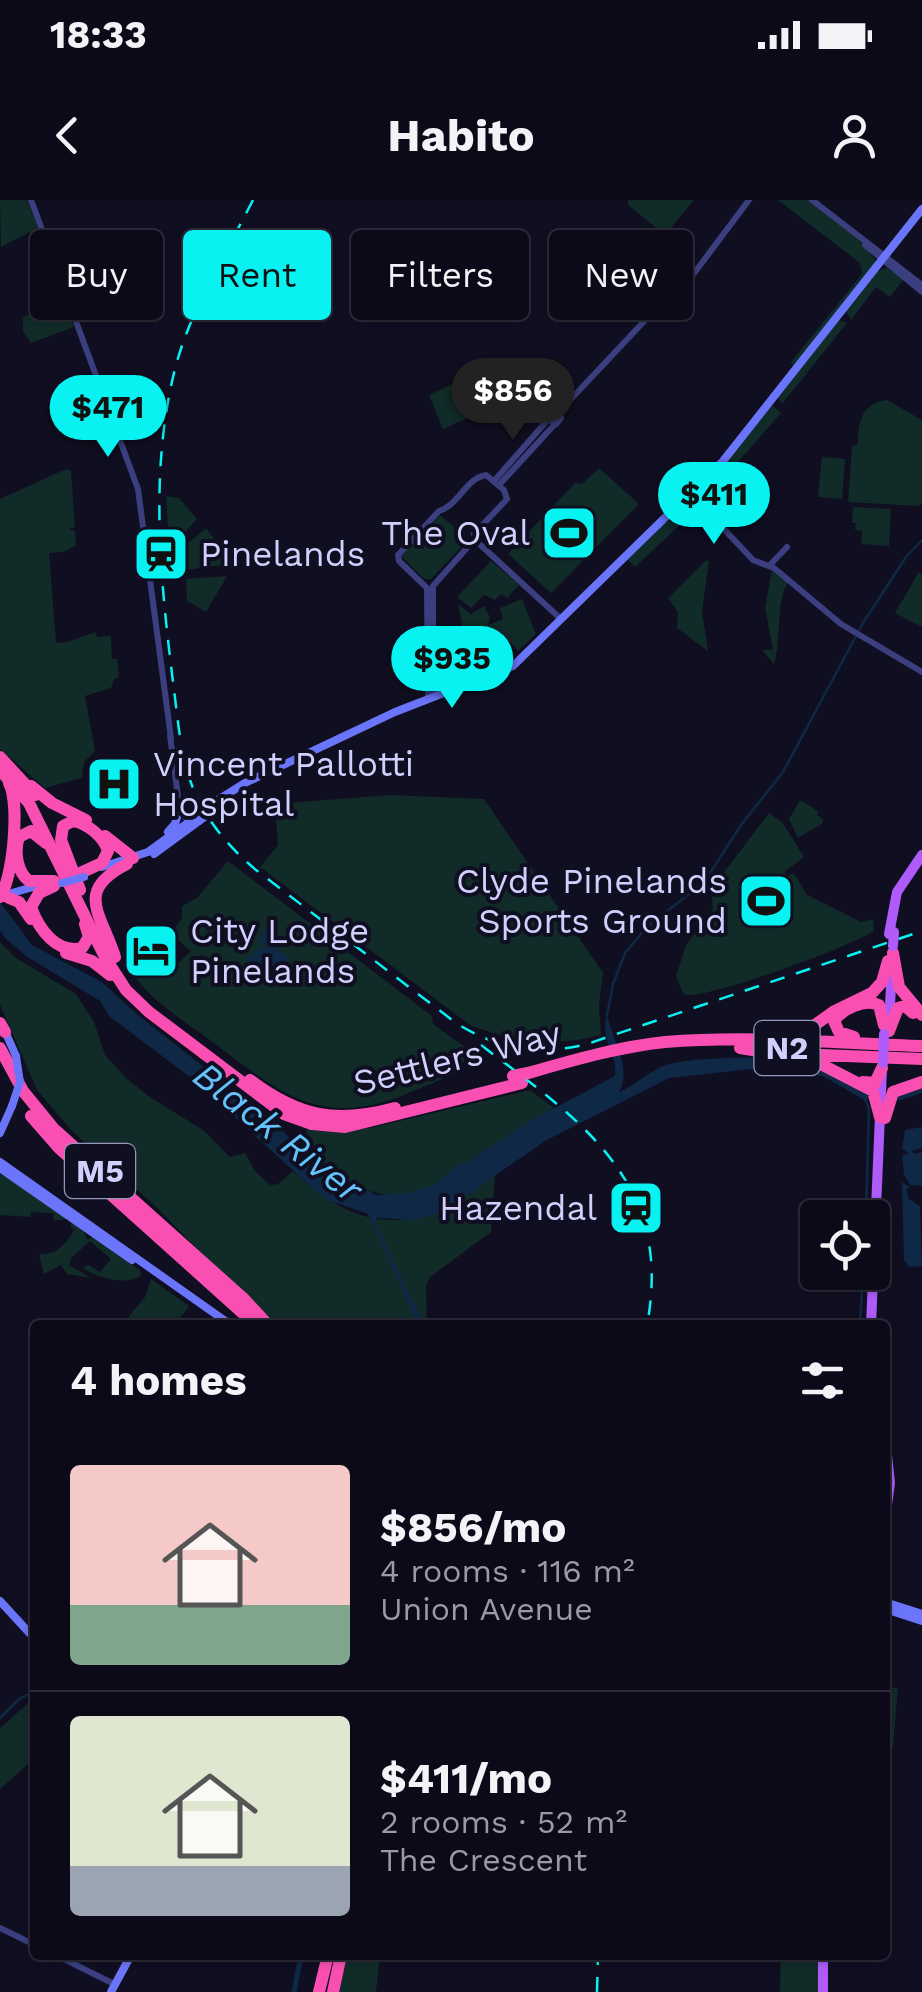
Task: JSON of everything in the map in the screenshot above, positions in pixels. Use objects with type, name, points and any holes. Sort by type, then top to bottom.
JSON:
[{"type":"highway","name":"Settlers Way","points":[[0,758],[22,778],[40,804],[106,960],[124,986],[149,1012],[271,1106],[312,1124],[366,1124],[637,1050],[739,1044],[919,1050]]},
{"type":"highway","name":"Settlers Way","points":[[0,771],[26,798],[54,853],[132,983],[158,1009],[260,1086],[300,1110],[329,1116],[366,1114],[525,1078]]},
{"type":"highway","points":[[0,771],[14,790],[16,803],[7,886],[2,899],[19,902],[52,946],[92,961],[124,986]]},
{"type":"highway","points":[[22,778],[52,803],[82,817],[130,861],[105,876],[96,891],[99,916],[114,957]]},
{"type":"highway","points":[[71,881],[34,898],[32,914],[56,944],[77,950],[87,944],[89,937],[71,881],[61,840],[63,826],[73,821],[83,823],[108,847],[102,864],[71,881]]},
{"type":"highway","points":[[54,853],[36,832],[24,833],[16,842],[22,876],[32,882],[71,881]]},
{"type":"highway","points":[[0,877],[10,857]]},
{"type":"highway","points":[[891,945],[899,988],[922,1018]]},
{"type":"highway","points":[[739,1044],[808,1030],[838,1009],[872,993],[882,982],[891,945]]},
{"type":"highway","points":[[887,1031],[880,1007],[870,1001],[836,1017],[834,1026],[839,1032],[919,1050]]},
{"type":"highway","points":[[887,1031],[900,1007],[907,1007],[922,1018]]},
{"type":"highway","points":[[780,1036],[868,1039]]},
{"type":"highway","points":[[739,1044],[810,1058],[883,1096],[922,1080]]},
{"type":"highway","name":"M5","points":[[0,1048],[23,1091],[54,1129],[216,1281],[251,1320]]},
{"type":"highway","points":[[885,1065],[875,1083],[863,1082],[846,1073],[842,1066],[846,1059],[919,1050]]},
{"type":"highway","points":[[792,1054],[858,1057]]},
{"type":"highway","name":"M5","points":[[0,1063],[23,1106],[53,1142],[262,1320]]},
{"type":"highway","points":[[885,1065],[898,1084],[922,1080]]},
{"type":"highway","points":[[883,1096],[883,1117]]},
{"type":"highway","points":[[320,1992],[328,1960]]},
{"type":"highway","points":[[335,1992],[341,1960]]},
{"type":"main road","points":[[2,899],[150,856],[231,792],[432,698],[509,668],[730,453],[922,209]]},
{"type":"main road","points":[[150,850],[175,824],[180,807]]},
{"type":"main road","points":[[130,861],[194,822]]},
{"type":"main road","points":[[181,834],[200,835]]},
{"type":"main road","points":[[883,1096],[891,912],[899,888],[922,858]]},
{"type":"main road","points":[[0,1133],[20,1082],[16,1056],[2,1025]]},
{"type":"main road","points":[[873,1320],[883,1117]]},
{"type":"main road","points":[[0,1165],[216,1320]]},
{"type":"main road","points":[[0,1165],[224,1320]]},
{"type":"main road","points":[[0,1599],[30,1631]]},
{"type":"main road","points":[[890,1607],[922,1618]]},
{"type":"main road","points":[[112,1988],[127,1960]]},
{"type":"main road","points":[[822,1992],[823,1960]]},
{"type":"street","points":[[31,200],[138,490],[180,807],[194,822]]},
{"type":"street","points":[[812,200],[922,289]]},
{"type":"street","points":[[693,271],[749,202]]},
{"type":"street","points":[[497,483],[648,320]]},
{"type":"street","points":[[429,586],[399,561],[399,553],[476,477],[486,475],[505,492],[506,500],[429,586],[432,698]]},
{"type":"street","points":[[689,494],[753,560],[769,566],[852,630],[922,672]]},
{"type":"street","points":[[476,538],[560,621]]},
{"type":"street","points":[[769,566],[787,547]]},
{"type":"street","points":[[0,1928],[30,1943]]},
{"type":"street","points":[[64,1960],[112,1988]]},
{"type":"green space","points":[[0,200],[27,200],[38,228],[1,247]]},
{"type":"green space","points":[[628,200],[694,200],[669,230],[659,230],[628,205]]},
{"type":"green space","points":[[778,200],[810,200],[859,240],[877,262],[794,367],[791,362],[862,274],[860,263]]},
{"type":"green space","points":[[887,268],[904,279],[890,297],[876,287],[851,320],[846,311],[878,271]]},
{"type":"green space","points":[[23,317],[71,320],[74,327],[31,343],[23,331]]},
{"type":"green space","points":[[839,320],[847,323],[782,404],[778,396]]},
{"type":"green space","points":[[477,376],[488,386],[483,393],[490,400],[490,408],[443,429],[429,395],[466,377],[471,381]]},
{"type":"green space","points":[[887,400],[922,420],[922,504],[917,506],[848,502],[852,446],[858,444],[863,415],[872,405]]},
{"type":"green space","points":[[771,404],[781,413],[700,501],[695,492]]},
{"type":"green space","points":[[822,457],[845,459],[842,499],[818,497]]},
{"type":"green space","name":"The Oval","points":[[599,468],[639,504],[551,593],[508,554],[575,483],[582,484]]},
{"type":"green space","points":[[66,469],[71,471],[75,527],[68,529],[75,531],[76,546],[49,553],[56,642],[96,632],[97,637],[111,636],[112,659],[117,659],[119,677],[111,688],[85,696],[95,751],[84,762],[82,778],[45,788],[0,749],[0,499]]},
{"type":"green space","points":[[166,496],[179,498],[197,519],[180,538],[169,540]]},
{"type":"green space","points":[[686,499],[697,509],[635,567],[627,559]]},
{"type":"green space","points":[[853,507],[891,509],[889,546],[861,544],[862,531],[855,530],[856,523],[852,523]]},
{"type":"green space","points":[[440,515],[466,537],[466,542],[431,579],[424,579],[401,556]]},
{"type":"green space","points":[[206,528],[221,548],[222,565],[186,570],[183,547]]},
{"type":"green space","points":[[491,561],[519,585],[507,598],[501,594],[495,600],[484,595],[471,608],[457,597]]},
{"type":"green space","points":[[709,561],[702,611],[708,651],[677,628],[678,612],[668,598]]},
{"type":"green space","points":[[772,570],[788,583],[781,600],[774,664],[762,650],[773,650],[765,608]]},
{"type":"green space","points":[[919,572],[922,574],[922,627],[895,613]]},
{"type":"green space","points":[[227,576],[206,612],[187,601],[186,579]]},
{"type":"green space","points":[[522,599],[536,634],[518,651],[505,637],[468,657],[458,604],[471,614],[484,606],[490,617],[488,625],[503,619],[500,608]]},
{"type":"green space","points":[[389,795],[484,799],[603,973],[601,1035],[535,1041],[470,1025],[260,867],[278,845],[275,804]]},
{"type":"green space","points":[[800,800],[818,811],[823,823],[798,838],[789,819]]},
{"type":"green space","name":"Clyde Pinelands Sports Ground","points":[[769,813],[782,822],[804,857],[784,872],[787,876],[794,873],[807,895],[861,922],[873,919],[874,931],[779,971],[721,989],[684,995],[676,976],[686,945],[713,909],[712,898],[722,875]]},
{"type":"green space","points":[[228,861],[432,1016],[433,1024],[469,1050],[460,1070],[379,1103],[326,1107],[281,1090],[258,1076],[150,994],[134,976],[160,965],[174,967],[191,951],[171,934],[182,918],[182,906],[197,898]]},
{"type":"green space","points":[[0,942],[16,958],[76,994],[94,1022],[105,1055],[125,1077],[203,1130],[230,1157],[245,1153],[255,1171],[270,1185],[278,1184],[293,1171],[345,1208],[393,1220],[418,1217],[442,1208],[495,1175],[491,1232],[430,1277],[426,1287],[427,1320],[268,1320],[153,1204],[72,1131],[37,1090],[0,1005]]},
{"type":"green space","points":[[530,1090],[554,1108],[443,1181],[408,1194],[378,1193],[350,1183],[317,1162],[306,1143],[308,1126],[339,1131],[374,1127]]},
{"type":"green space","points":[[0,1175],[67,1219],[54,1221],[53,1213],[31,1212],[30,1217],[0,1215]]},
{"type":"green space","points":[[71,1222],[83,1230],[87,1239],[93,1237],[140,1270],[141,1276],[111,1280],[82,1268],[89,1265],[100,1272],[111,1259],[90,1241],[71,1258],[69,1265],[91,1278],[67,1274],[61,1265],[44,1274],[39,1254],[62,1246],[75,1229]]},
{"type":"green space","points":[[151,1279],[189,1306],[179,1320],[128,1320],[145,1297]]},
{"type":"green space","points":[[890,1687],[898,1688],[893,1747],[890,1747]]},
{"type":"green space","points":[[30,1701],[30,1762],[0,1789],[0,1728]]},
{"type":"green space","points":[[344,1960],[379,1960],[376,1992],[339,1992]]},
{"type":"green space","points":[[781,1960],[820,1960],[820,1992],[780,1992]]},
{"type":"water","name":"Black River","points":[[0,902],[32,945],[102,982],[264,1114],[317,1163],[376,1195],[410,1193],[437,1184],[458,1165],[530,1121],[615,1076],[605,1032],[607,1014],[624,1073],[619,1092],[666,1065],[740,1058],[813,1064],[876,1094],[904,1094],[922,1088],[922,1093],[901,1100],[866,1101],[823,1076],[761,1068],[669,1078],[545,1141],[435,1214],[413,1220],[377,1218],[376,1224],[422,1320],[416,1320],[368,1214],[328,1200],[311,1187],[194,1080],[109,1016],[100,1001],[26,956],[0,931]]},
{"type":"water","points":[[267,926],[279,940],[273,946],[290,959],[282,968],[272,971],[244,961],[260,948],[271,946],[259,939]]},
{"type":"water","points":[[922,1127],[922,1148],[912,1151],[922,1152],[922,1186],[910,1185],[902,1156],[909,1153],[902,1149],[905,1130]]},
{"type":"water","points":[[902,1182],[910,1187],[906,1190],[909,1199],[920,1206],[922,1266],[909,1267],[904,1260]]},
{"type":"waterway","points":[[607,1015],[625,953],[645,929],[705,881],[741,825],[783,772],[863,623],[906,557],[922,540]]},
{"type":"waterway","points":[[865,1100],[869,1108],[866,1200]]},
{"type":"waterway","points":[[860,1320],[862,1290]]},
{"type":"waterway","name":"Black River","points":[[0,1718],[30,1694]]},
{"type":"waterway","points":[[294,1992],[300,1960]]},
{"type":"railway","points":[[253,200],[210,281],[183,343],[168,404],[160,483],[164,603],[183,752],[201,804],[229,844],[256,870],[456,1023],[487,1039],[519,1048],[587,1044],[922,931]]},
{"type":"railway","points":[[481,1045],[585,1129],[612,1160],[633,1194],[647,1232],[652,1275],[648,1320]]},
{"type":"railway","points":[[597,1992],[598,1960]]},
{"type":"place","name":"The Oval","points":[[569,533]]},
{"type":"place","name":"Pinelands","points":[[161,554]]},
{"type":"place","name":"Vincent Pallotti Hospital","points":[[114,784]]},
{"type":"place","name":"Clyde Pinelands Sports Ground","points":[[766,901]]},
{"type":"place","name":"City Lodge Pinelands","points":[[151,951]]},
{"type":"place","name":"Hazendal","points":[[636,1208]]}]
